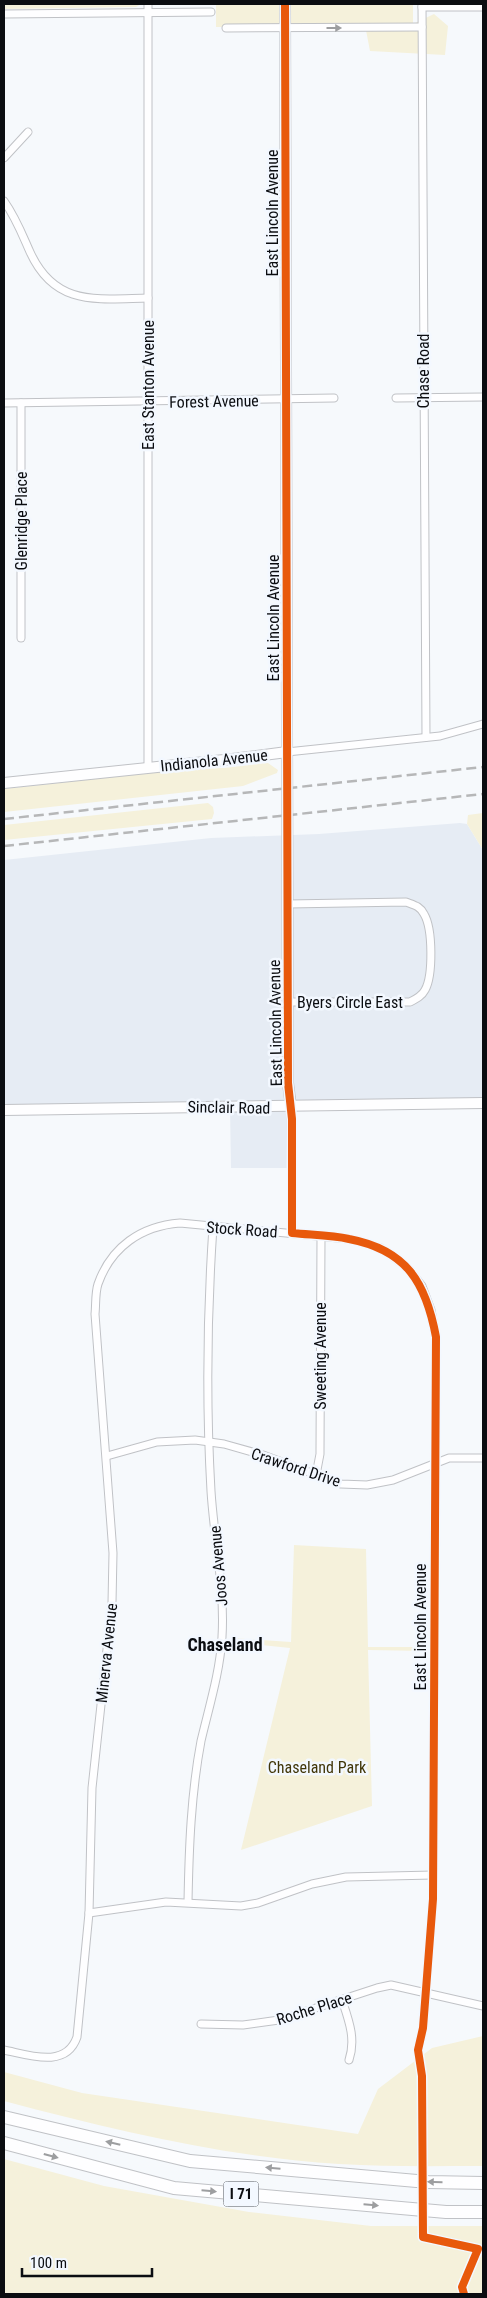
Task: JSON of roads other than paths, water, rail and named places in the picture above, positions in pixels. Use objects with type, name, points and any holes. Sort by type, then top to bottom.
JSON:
[{"type":"highway","name":"I 71","points":[[4,2117],[190,2161],[428,2182],[483,2183]]},
{"type":"highway","name":"I 71","points":[[4,2143],[174,2188],[446,2212],[483,2212]]},
{"type":"main road","name":"East Lincoln Avenue","points":[[285,4],[288,1083],[290,1107]]},
{"type":"main road","name":"Indianola Avenue","points":[[4,783],[287,752]]},
{"type":"main road","name":"Sinclair Road","points":[[4,1110],[483,1103]]},
{"type":"street","name":"East Stanton Avenue","points":[[148,4],[148,767]]},
{"type":"street","points":[[422,6],[483,6]]},
{"type":"street","name":"Chase Road","points":[[422,6],[426,738]]},
{"type":"street","points":[[4,14],[211,12]]},
{"type":"street","points":[[226,28],[422,27]]},
{"type":"street","points":[[4,158],[28,132]]},
{"type":"street","points":[[4,201],[18,221],[30,252],[45,277],[55,286],[75,296],[87,299],[148,298]]},
{"type":"street","points":[[396,398],[483,397]]},
{"type":"street","name":"Forest Avenue","points":[[4,403],[148,403],[334,398]]},
{"type":"street","name":"Glenridge Place","points":[[21,403],[21,638]]},
{"type":"street","name":"Indianola Avenue","points":[[287,752],[426,738],[483,724]]},
{"type":"street","name":"Byers Circle East","points":[[288,904],[406,902],[417,906],[425,915],[430,948],[428,982],[424,992],[410,1002],[288,1002]]},
{"type":"street","name":"East Lincoln Avenue","points":[[290,1107],[292,1233]]},
{"type":"street","name":"Stock Road","points":[[109,1259],[140,1232],[166,1224],[180,1223],[349,1238],[381,1248],[408,1268]]},
{"type":"street","name":"Joos Avenue","points":[[188,1902],[188,1835],[201,1742],[214,1689],[222,1639],[222,1609],[209,1442],[208,1336],[214,1227]]},
{"type":"street","name":"Sweeting Avenue","points":[[316,1475],[320,1454],[321,1236]]},
{"type":"street","name":"Minerva Avenue","points":[[4,2050],[36,2057],[62,2055],[72,2049],[77,2037],[89,1913],[92,1788],[112,1603],[113,1553],[95,1314],[97,1285],[109,1259]]},
{"type":"street","name":"East Lincoln Avenue","points":[[408,1268],[422,1286],[431,1310],[436,1337],[433,1875],[426,1992]]},
{"type":"street","name":"Crawford Drive","points":[[107,1456],[157,1442],[195,1440],[224,1444],[263,1455],[341,1484],[366,1485],[392,1480],[449,1458],[483,1458]]},
{"type":"street","points":[[89,1913],[166,1902],[241,1906],[258,1903],[312,1884],[346,1877],[433,1875]]},
{"type":"street","name":"Roche Place","points":[[201,2024],[261,2024],[391,1985],[483,2006]]},
{"type":"street","points":[[342,2000],[351,2026],[353,2041],[350,2060]]},
{"type":"railway","points":[[4,819],[483,767]]},
{"type":"railway","points":[[4,846],[483,794]]},
{"type":"district","name":"Chaseland","points":[[225,1645]]},
{"type":"park label","name":"Chaseland Park","points":[[317,1767]]}]
